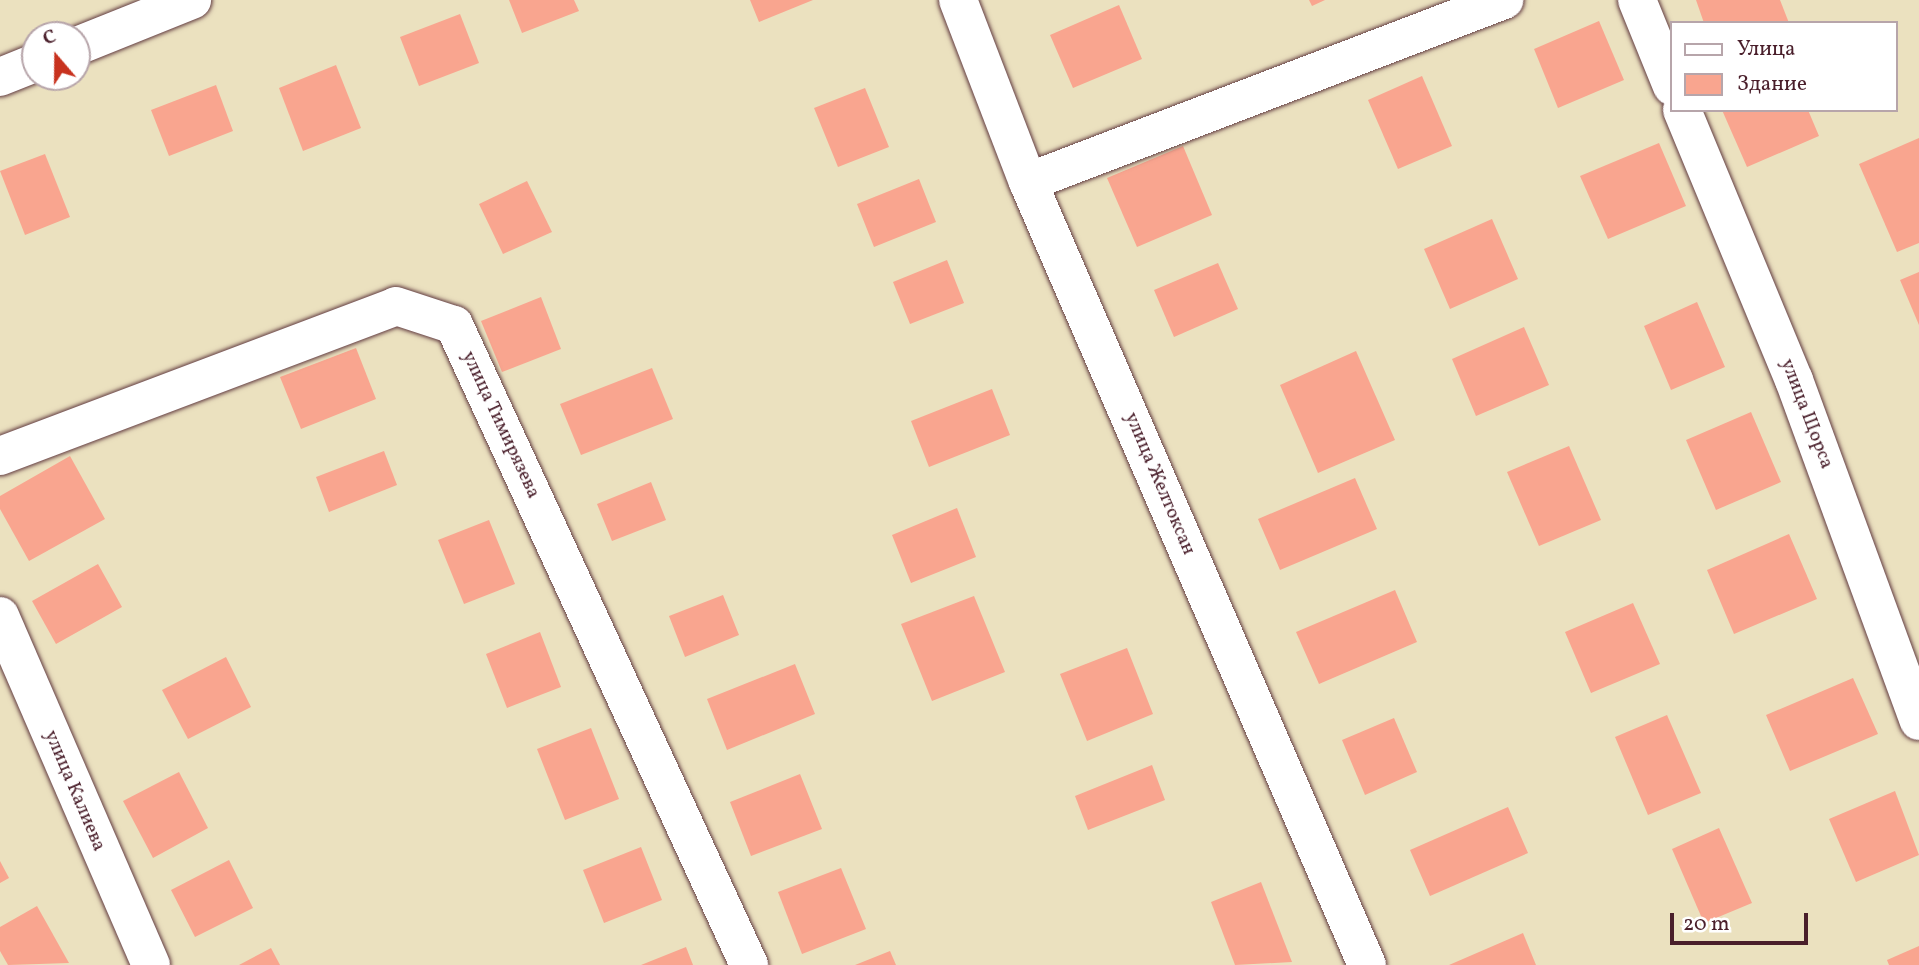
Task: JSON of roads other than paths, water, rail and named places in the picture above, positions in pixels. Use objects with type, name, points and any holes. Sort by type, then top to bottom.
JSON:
[{"type":"street","points":[[91,40],[192,0]]},
{"type":"street","name":"улица Желтоксан","points":[[958,0],[1028,182],[1367,965]]},
{"type":"street","points":[[1028,182],[1504,0]]},
{"type":"street","points":[[1637,0],[1671,84]]},
{"type":"street","points":[[0,77],[21,69]]},
{"type":"street","name":"улица Щорса","points":[[1683,112],[1794,380],[1919,721]]},
{"type":"street","name":"улица Тимирязева","points":[[0,456],[396,306],[454,325],[748,965]]},
{"type":"street","name":"улица Калиева","points":[[0,616],[151,965]]}]
